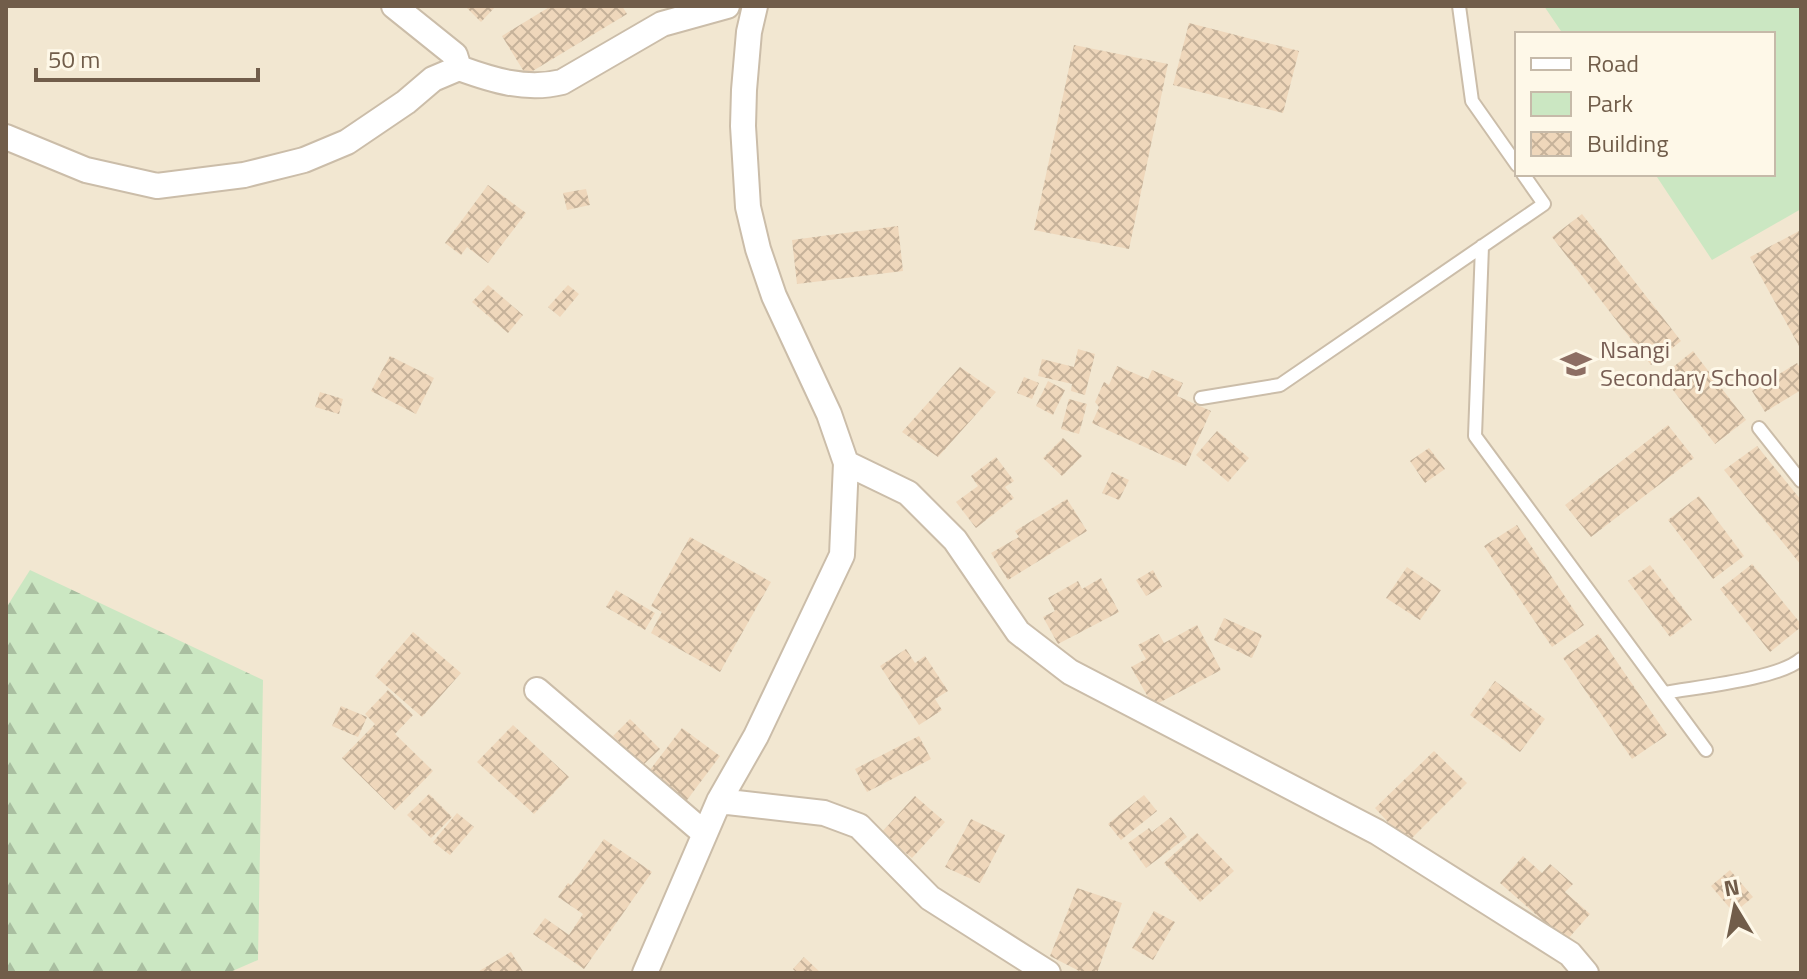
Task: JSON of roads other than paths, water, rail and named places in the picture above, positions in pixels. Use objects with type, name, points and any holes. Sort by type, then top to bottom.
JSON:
[{"type":"street","points":[[394,6],[455,55],[459,68]]},
{"type":"street","points":[[6,137],[86,170],[157,186],[244,175],[304,160],[347,142],[406,102],[433,79],[459,68],[500,82],[545,86],[562,82],[662,24],[727,6]]},
{"type":"street","points":[[645,973],[719,801],[756,736],[842,555],[846,463],[829,414],[774,296],[748,207],[744,90],[749,32],[755,6]]},
{"type":"street","points":[[846,463],[908,493],[955,540],[1018,632],[1070,672],[1377,832],[1570,954],[1586,973]]},
{"type":"street","points":[[537,690],[704,833]]},
{"type":"street","points":[[719,801],[824,813],[859,826],[930,898],[1048,973]]},
{"type":"lane","points":[[1459,6],[1472,101],[1515,162]]},
{"type":"lane","points":[[1201,398],[1280,385],[1544,204],[1524,176]]},
{"type":"lane","points":[[1482,246],[1475,436],[1706,750]]},
{"type":"lane","points":[[1759,428],[1801,481]]},
{"type":"lane","points":[[1664,693],[1744,679],[1794,666],[1801,659]]},
{"type":"place","name":"Nsangi Secondary School","points":[[1576,364]]}]
